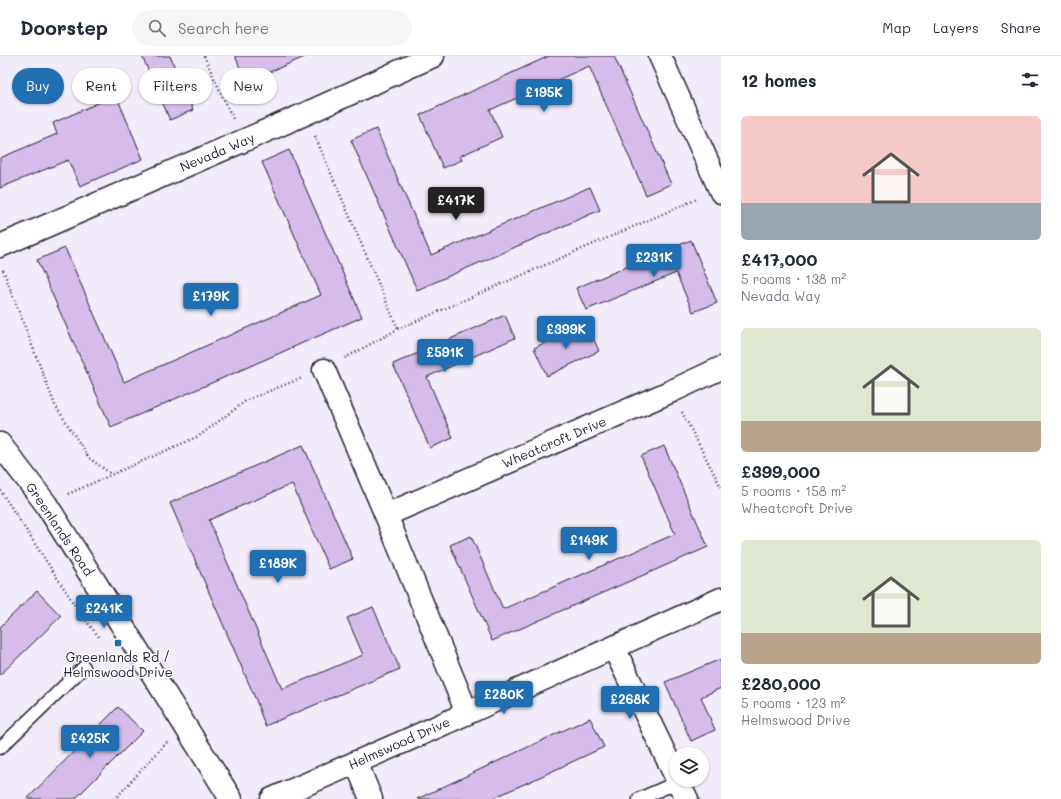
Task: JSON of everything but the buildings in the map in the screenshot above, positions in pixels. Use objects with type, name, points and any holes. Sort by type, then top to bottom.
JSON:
[{"type":"street","name":"Nevada Way","points":[[0,246],[305,114],[433,56]]},
{"type":"street","points":[[660,56],[720,191]]},
{"type":"street","name":"Wheatcroft Drive","points":[[386,515],[672,392],[721,368]]},
{"type":"street","points":[[324,370],[386,515],[467,713]]},
{"type":"street","name":"Greenlands Road","points":[[0,444],[46,504],[231,799]]},
{"type":"street","name":"Helmswood Drive","points":[[272,799],[614,648],[721,599]]},
{"type":"street","points":[[614,648],[669,762]]},
{"type":"street","points":[[356,762],[371,799]]},
{"type":"lane","points":[[0,748],[84,667]]},
{"type":"lane","points":[[638,799],[674,787]]},
{"type":"path","points":[[204,56],[243,141]]},
{"type":"path","points":[[305,114],[398,329]]},
{"type":"path","points":[[46,504],[199,436],[248,400],[324,370],[398,329],[720,191]]},
{"type":"path","points":[[0,263],[55,405],[89,458],[112,474]]},
{"type":"path","points":[[672,392],[721,487]]},
{"type":"path","points":[[115,799],[184,724]]},
{"type":"place","name":"Greenlands Rd / Helmswood Drive","points":[[118,643]]}]
